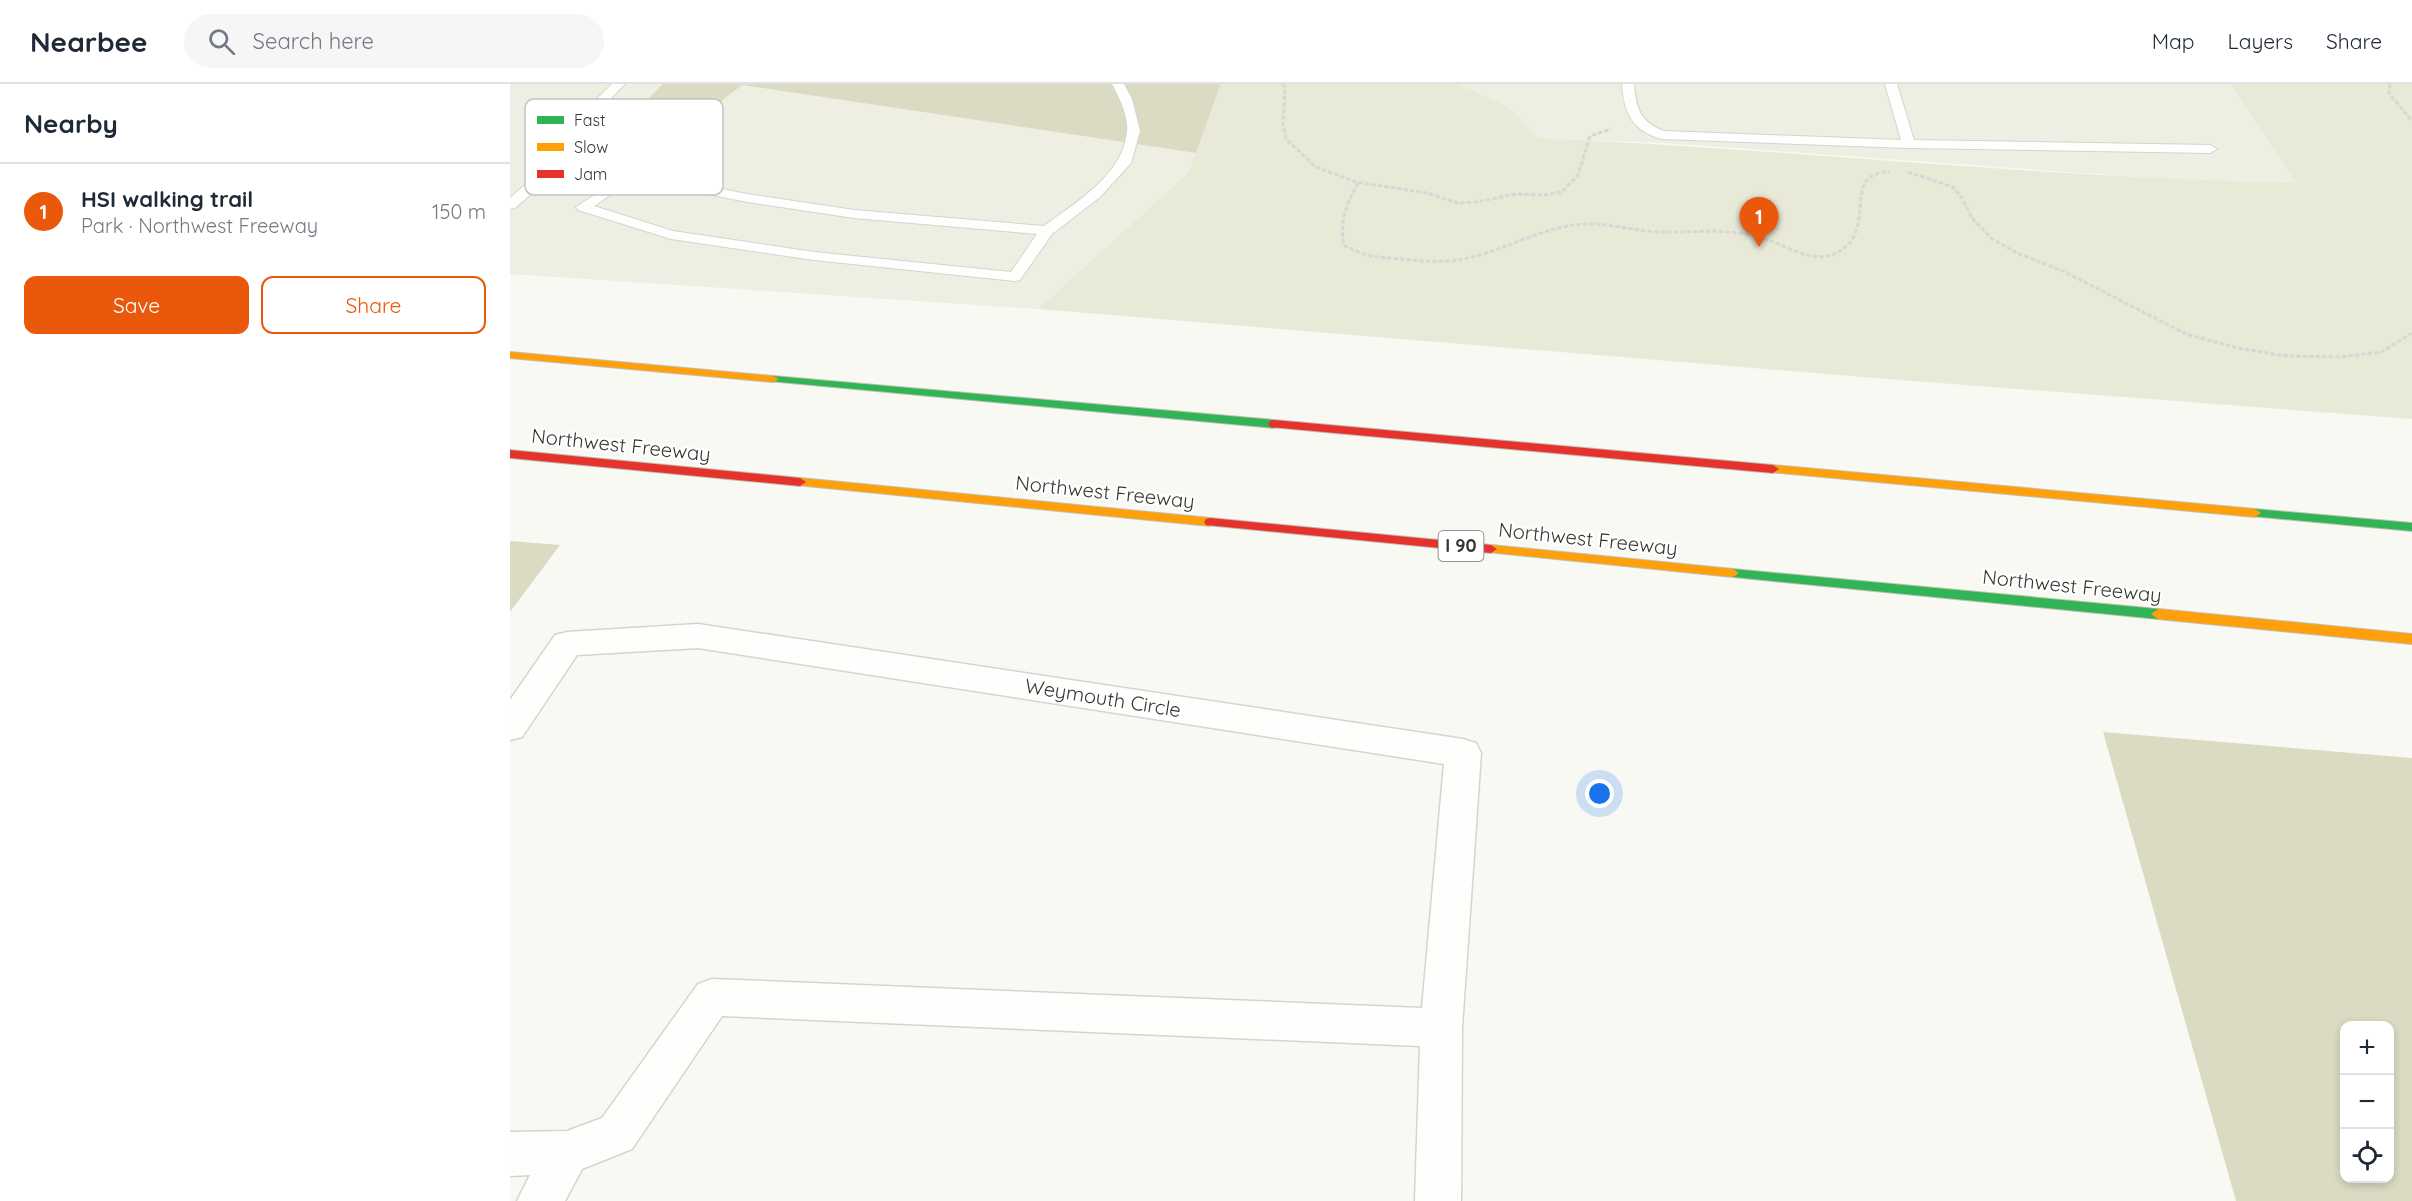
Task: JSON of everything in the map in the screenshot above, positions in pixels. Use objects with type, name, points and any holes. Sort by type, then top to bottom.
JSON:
[{"type":"highway","points":[[510,355],[2412,527]]},
{"type":"highway","name":"Northwest Freeway","points":[[510,454],[2412,639]]},
{"type":"street","name":"Weymouth Circle","points":[[510,727],[567,644],[698,636],[1463,753],[1441,1028],[1438,1201]]},
{"type":"street","points":[[510,1154],[567,1153],[617,1134],[712,997],[1441,1028]]},
{"type":"street","points":[[540,1201],[567,1153]]},
{"type":"lane","points":[[604,99],[619,84]]},
{"type":"lane","points":[[601,195],[583,207],[671,235],[814,256],[1015,277],[1047,231],[1094,195],[1124,163],[1134,131],[1126,99],[1118,84]]},
{"type":"lane","points":[[1628,84],[1629,109],[1636,121],[1646,130],[1680,138],[2210,149]]},
{"type":"lane","points":[[1891,84],[1909,144]]},
{"type":"lane","points":[[510,205],[525,192]]},
{"type":"lane","points":[[723,193],[854,214],[1047,231]]},
{"type":"path","points":[[1282,84],[1285,87],[1283,124],[1286,139],[1299,149],[1315,167],[1358,183],[1428,193],[1457,203],[1516,194],[1549,195],[1563,191],[1574,181],[1588,148],[1590,136],[1636,121]]},
{"type":"path","points":[[2390,84],[2389,93],[2412,121]]},
{"type":"path","points":[[1358,183],[1344,209],[1340,230],[1344,245],[1361,255],[1431,262],[1464,259],[1555,229],[1593,224],[1658,232],[1728,230],[1764,238],[1794,252],[1813,256],[1835,254],[1852,240],[1860,222],[1862,187],[1872,176],[1899,169],[1953,187],[1962,198],[1972,218],[1991,238],[2017,253],[2063,271],[2186,334],[2237,348],[2286,357],[2340,357],[2381,352],[2412,333]]},
{"type":"shaded area","points":[[510,84],[735,84],[1196,153],[1189,172],[1038,309],[510,274]]},
{"type":"shaded area","points":[[1458,84],[2230,84],[2297,183],[2194,181],[1663,143],[1537,138],[1508,106]]},
{"type":"green space","points":[[663,84],[1221,84],[1196,153],[742,85],[723,100],[648,99]]},
{"type":"green space","points":[[1221,84],[1458,84],[1508,106],[1538,138],[2106,175],[2296,183],[2230,84],[2412,84],[2412,419],[1887,379],[1038,309],[1189,172]]},
{"type":"green space","points":[[510,541],[560,545],[510,612]]},
{"type":"green space","points":[[2103,732],[2412,758],[2412,1201],[2236,1201]]},
{"type":"traffic: fast","points":[[773,379],[1274,424]]},
{"type":"traffic: fast","points":[[2255,513],[2412,527]]},
{"type":"traffic: fast","points":[[1733,573],[2158,614]]},
{"type":"traffic: slow","points":[[510,355],[773,379]]},
{"type":"traffic: slow","points":[[1773,469],[2255,513]]},
{"type":"traffic: slow","points":[[800,482],[1210,522]]},
{"type":"traffic: slow","points":[[1491,549],[1733,573]]},
{"type":"traffic: slow","points":[[2158,614],[2412,639]]},
{"type":"traffic: jam","points":[[1274,424],[1773,469]]},
{"type":"traffic: jam","points":[[510,454],[800,482]]},
{"type":"traffic: jam","points":[[1210,522],[1491,549]]},
{"type":"place","name":"HSI walking trail","points":[[1759,247]]}]
